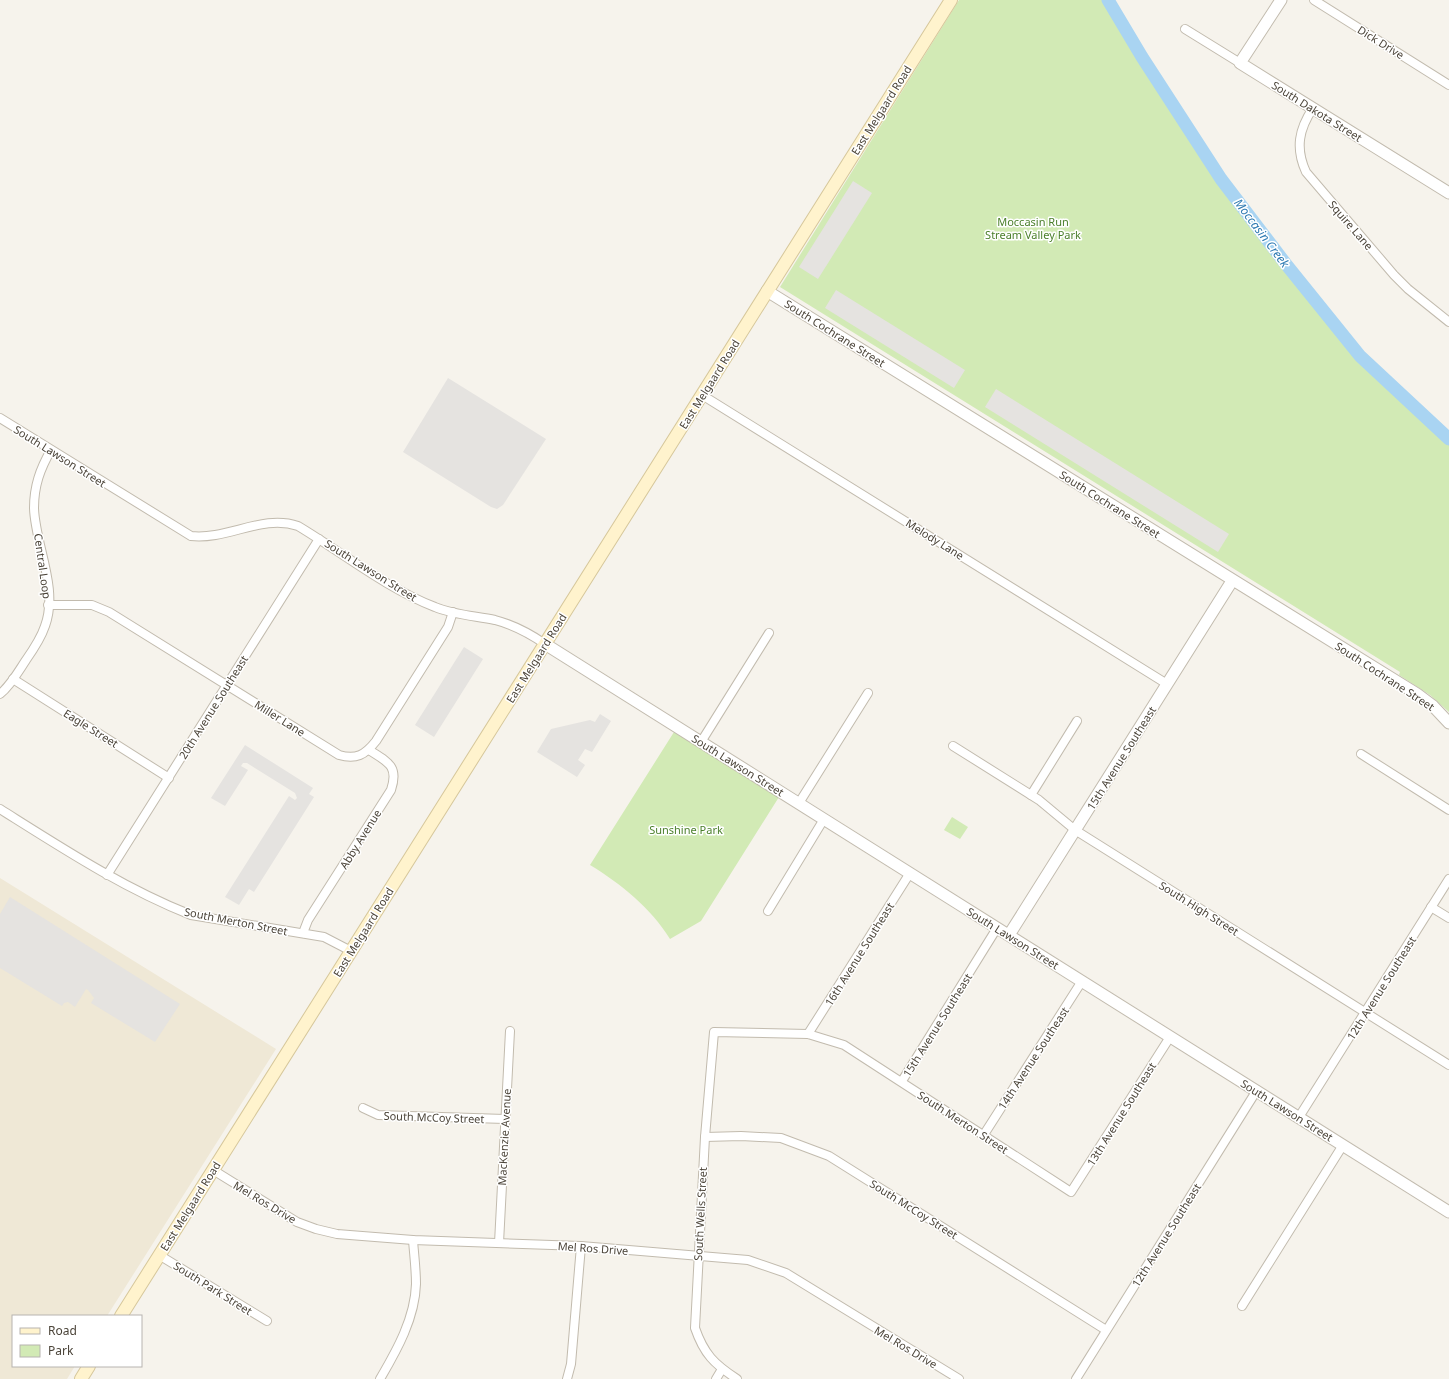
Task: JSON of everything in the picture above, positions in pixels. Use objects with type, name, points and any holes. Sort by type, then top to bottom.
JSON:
[{"type":"main road","name":"East Melgaard Road","points":[[122,1315],[951,0]]},
{"type":"main road","points":[[81,1379],[88,1367]]},
{"type":"street","points":[[1240,63],[1280,0]]},
{"type":"street","name":"Dick Drive","points":[[1314,0],[1449,85]]},
{"type":"street","name":"South Dakota Street","points":[[1186,29],[1449,193]]},
{"type":"street","name":"Squire Lane","points":[[1313,108],[1302,126],[1300,135],[1300,154],[1306,172],[1394,275],[1408,289],[1449,322]]},
{"type":"street","name":"South Cochrane Street","points":[[767,291],[1232,581],[1417,694],[1433,706],[1449,723]]},
{"type":"street","name":"Melody Lane","points":[[702,395],[1167,684]]},
{"type":"street","name":"South Lawson Street","points":[[0,418],[191,536],[210,536],[264,523],[280,522],[298,526],[401,591],[437,608],[496,620],[515,626],[1257,1090],[1449,1212]]},
{"type":"street","name":"Central Loop","points":[[0,694],[13,679],[31,653],[45,626],[48,605],[47,578],[34,509],[38,477],[51,450]]},
{"type":"street","name":"20th Avenue Southeast","points":[[107,875],[319,538]]},
{"type":"street","name":"15th Avenue Southeast","points":[[1009,935],[1232,581]]},
{"type":"street","name":"Miller Lane","points":[[48,605],[92,605],[100,607],[339,755],[351,758],[362,755],[369,750]]},
{"type":"street","points":[[369,750],[448,627],[453,612]]},
{"type":"street","points":[[701,742],[769,633]]},
{"type":"street","name":"Eagle Street","points":[[13,679],[169,778]]},
{"type":"street","points":[[799,803],[868,693]]},
{"type":"street","points":[[1031,795],[1077,721]]},
{"type":"street","name":"South High Street","points":[[953,746],[1031,795],[1075,830],[1449,1065]]},
{"type":"street","name":"Abby Avenue","points":[[303,933],[308,920],[391,790],[394,782],[393,770],[390,765],[369,750]]},
{"type":"street","points":[[1361,754],[1449,810]]},
{"type":"street","name":"South Merton Street","points":[[0,809],[107,875],[146,896],[192,915],[324,937],[351,951]]},
{"type":"street","points":[[768,910],[824,819]]},
{"type":"street","name":"16th Avenue Southeast","points":[[808,1034],[910,873]]},
{"type":"street","name":"12th Avenue Southeast","points":[[1299,1117],[1449,879]]},
{"type":"street","points":[[1431,907],[1449,918]]},
{"type":"street","name":"15th Avenue Southeast","points":[[902,1081],[997,928]]},
{"type":"street","name":"14th Avenue Southeast","points":[[983,1136],[1082,981]]},
{"type":"street","name":"MacKenzie Avenue","points":[[499,1243],[510,1031]]},
{"type":"street","name":"South Merton Street","points":[[714,1032],[808,1034],[844,1045],[902,1081],[983,1136],[1071,1192]]},
{"type":"street","name":"South Wells Street","points":[[714,1032],[705,1137],[695,1328],[702,1347],[722,1369],[737,1379]]},
{"type":"street","name":"13th Avenue Southeast","points":[[1071,1192],[1170,1037]]},
{"type":"street","name":"12th Avenue Southeast","points":[[1076,1379],[1257,1090]]},
{"type":"street","name":"South McCoy Street","points":[[364,1108],[378,1115],[505,1119]]},
{"type":"street","name":"South McCoy Street","points":[[705,1137],[741,1136],[781,1138],[829,1156],[1106,1330]]},
{"type":"street","points":[[1242,1306],[1343,1145]]},
{"type":"street","name":"Mel Ros Drive","points":[[213,1170],[286,1216],[316,1229],[337,1234],[413,1240],[580,1246],[748,1260],[786,1273],[958,1379]]},
{"type":"street","points":[[380,1379],[397,1351],[409,1322],[416,1285],[413,1240]]},
{"type":"street","points":[[567,1379],[570,1364],[580,1246]]},
{"type":"street","name":"South Park Street","points":[[159,1255],[267,1321]]},
{"type":"street","points":[[716,1379],[722,1369]]},
{"type":"shaded area","points":[[853,181],[872,193],[818,279],[799,267]]},
{"type":"shaded area","points":[[836,290],[965,370],[954,388],[825,308]]},
{"type":"shaded area","points":[[448,378],[546,439],[503,505],[497,509],[491,507],[403,452]]},
{"type":"shaded area","points":[[996,389],[1229,534],[1218,552],[985,407]]},
{"type":"shaded area","points":[[464,647],[483,659],[434,737],[415,725]]},
{"type":"shaded area","points":[[600,714],[611,721],[592,752],[585,749],[578,760],[585,765],[577,777],[537,752],[551,729],[590,720],[595,722]]},
{"type":"shaded area","points":[[245,745],[313,788],[309,794],[314,797],[254,892],[249,889],[239,905],[225,897],[289,796],[295,800],[297,798],[295,793],[247,763],[243,763],[241,766],[248,770],[225,806],[211,798]]},
{"type":"shaded area","points":[[0,878],[276,1049],[108,1315],[12,1315],[12,1367],[74,1367],[67,1379],[0,1379]]},
{"type":"shaded area","points":[[10,897],[180,1004],[155,1042],[91,1003],[94,998],[86,989],[75,1007],[68,1002],[64,1003],[62,1006],[0,968],[0,914]]},
{"type":"green space","name":"Moccasin Run Stream Valley Park","points":[[959,0],[1108,0],[1142,57],[1221,179],[1285,263],[1360,356],[1449,439],[1449,712],[1430,695],[1399,675],[1400,672],[780,287]]},
{"type":"green space","name":"Sunshine Park","points":[[674,732],[779,797],[701,921],[670,939],[645,907],[613,880],[590,865]]},
{"type":"green space","points":[[952,817],[968,827],[960,839],[944,830]]},
{"type":"waterway","name":"Moccasin Creek","points":[[1108,0],[1142,57],[1221,179],[1285,263],[1360,356],[1449,439]]}]
